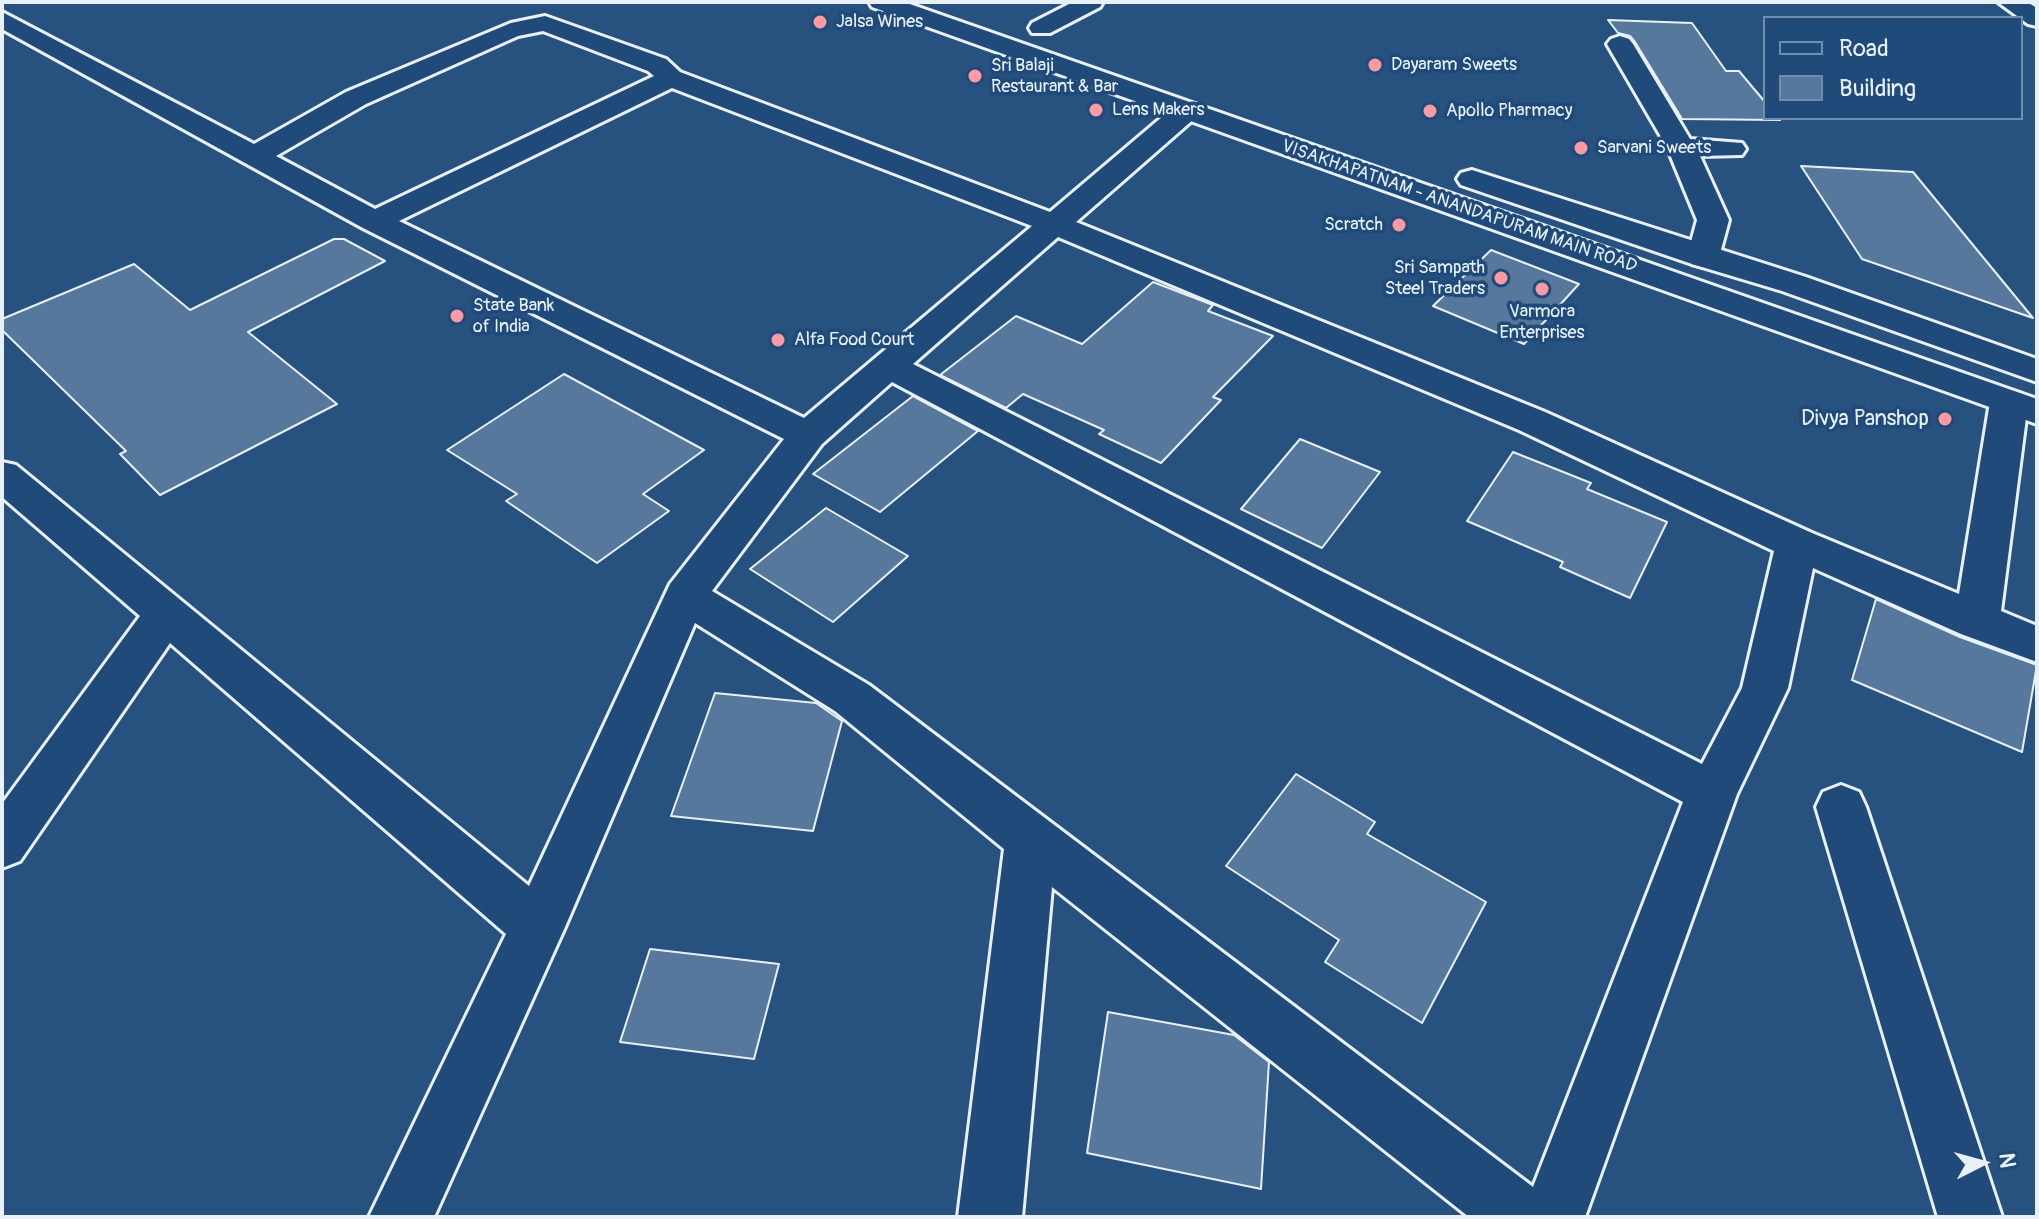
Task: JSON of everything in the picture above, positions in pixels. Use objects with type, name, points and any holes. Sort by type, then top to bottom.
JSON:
[{"type":"street","points":[[2,11],[21,2]]},
{"type":"street","name":"VISAKHAPATNAM - ANANDAPURAM MAIN ROAD","points":[[881,2],[2023,407]]},
{"type":"street","name":"VISAKHAPATNAM - ANANDAPURAM MAIN ROAD","points":[[963,2],[1315,126]]},
{"type":"street","points":[[1041,28],[1091,2]]},
{"type":"street","points":[[2010,2],[2037,19]]},
{"type":"street","points":[[2,19],[374,221],[808,435]]},
{"type":"street","points":[[254,156],[356,98],[511,30],[545,23],[657,65],[671,78],[1054,224],[1532,421],[1797,544],[2037,645]]},
{"type":"street","points":[[1620,44],[1681,147],[1713,220],[1703,257]]},
{"type":"street","points":[[374,221],[671,78]]},
{"type":"street","points":[[401,1217],[538,927],[685,595],[808,435],[1185,112]]},
{"type":"street","points":[[1681,147],[1732,149]]},
{"type":"street","name":"VISAKHAPATNAM - ANANDAPURAM MAIN ROAD","points":[[1450,171],[1703,257],[1794,284],[2037,371]]},
{"type":"street","points":[[888,365],[1712,793]]},
{"type":"street","points":[[1977,622],[2023,407]]},
{"type":"street","points":[[2,475],[538,927]]},
{"type":"street","points":[[1553,1217],[1712,793],[1765,688],[1797,544]]},
{"type":"street","points":[[685,595],[852,698],[1520,1217]]},
{"type":"street","points":[[2,845],[166,614]]},
{"type":"street","points":[[1841,807],[1970,1217]]},
{"type":"street","points":[[990,1217],[1031,840]]},
{"type":"building","points":[[1608,20],[1692,23],[1726,71],[1739,71],[1763,100],[1763,120],[1682,119],[1635,42],[1630,36],[1618,33]]},
{"type":"building","points":[[1801,166],[1913,172],[2033,318],[1862,259]]},
{"type":"building","points":[[334,239],[344,239],[385,261],[248,332],[337,404],[160,495],[120,454],[126,451],[2,330],[2,319],[134,264],[190,310]]},
{"type":"building","points":[[1491,250],[1579,284],[1524,344],[1433,306]]},
{"type":"building","points":[[1153,282],[1213,305],[1208,311],[1273,336],[1213,397],[1221,400],[1161,463],[1099,434],[1104,430],[1023,394],[1006,408],[940,375],[1016,316],[1082,344]]},
{"type":"building","points":[[564,374],[704,450],[643,494],[669,511],[597,563],[506,501],[517,494],[447,450]]},
{"type":"building","points":[[913,396],[978,431],[880,512],[813,474]]},
{"type":"building","points":[[1300,439],[1380,472],[1322,548],[1241,509]]},
{"type":"building","points":[[1513,452],[1591,483],[1587,489],[1667,522],[1630,598],[1560,567],[1563,562],[1467,521]]},
{"type":"building","points":[[826,508],[908,556],[833,622],[750,569]]},
{"type":"building","points":[[1876,599],[1960,637],[2037,665],[2022,752],[1852,680]]},
{"type":"building","points":[[715,693],[816,703],[842,721],[813,831],[671,816]]},
{"type":"building","points":[[1296,774],[1375,822],[1367,834],[1486,902],[1422,1023],[1325,962],[1339,940],[1226,866]]},
{"type":"building","points":[[650,949],[779,964],[754,1059],[620,1042]]},
{"type":"building","points":[[1108,1012],[1234,1035],[1269,1062],[1261,1189],[1087,1153]]},
{"type":"place","name":"Jalsa Wines","points":[[820,22]]},
{"type":"place","name":"Dayaram Sweets","points":[[1375,65]]},
{"type":"place","name":"Sri Balaji Restaurant & Bar","points":[[975,76]]},
{"type":"place","name":"Lens Makers","points":[[1096,110]]},
{"type":"place","name":"Apollo Pharmacy","points":[[1430,111]]},
{"type":"place","name":"Sarvani Sweets","points":[[1581,148]]},
{"type":"place","name":"Scratch","points":[[1399,225]]},
{"type":"place","name":"Sri Sampath Steel Traders","points":[[1501,278]]},
{"type":"place","name":"Varmora Enterprises","points":[[1542,289]]},
{"type":"place","name":"State Bank of India","points":[[457,316]]},
{"type":"place","name":"Alfa Food Court","points":[[778,340]]},
{"type":"place","name":"Divya Panshop","points":[[1945,419]]}]
